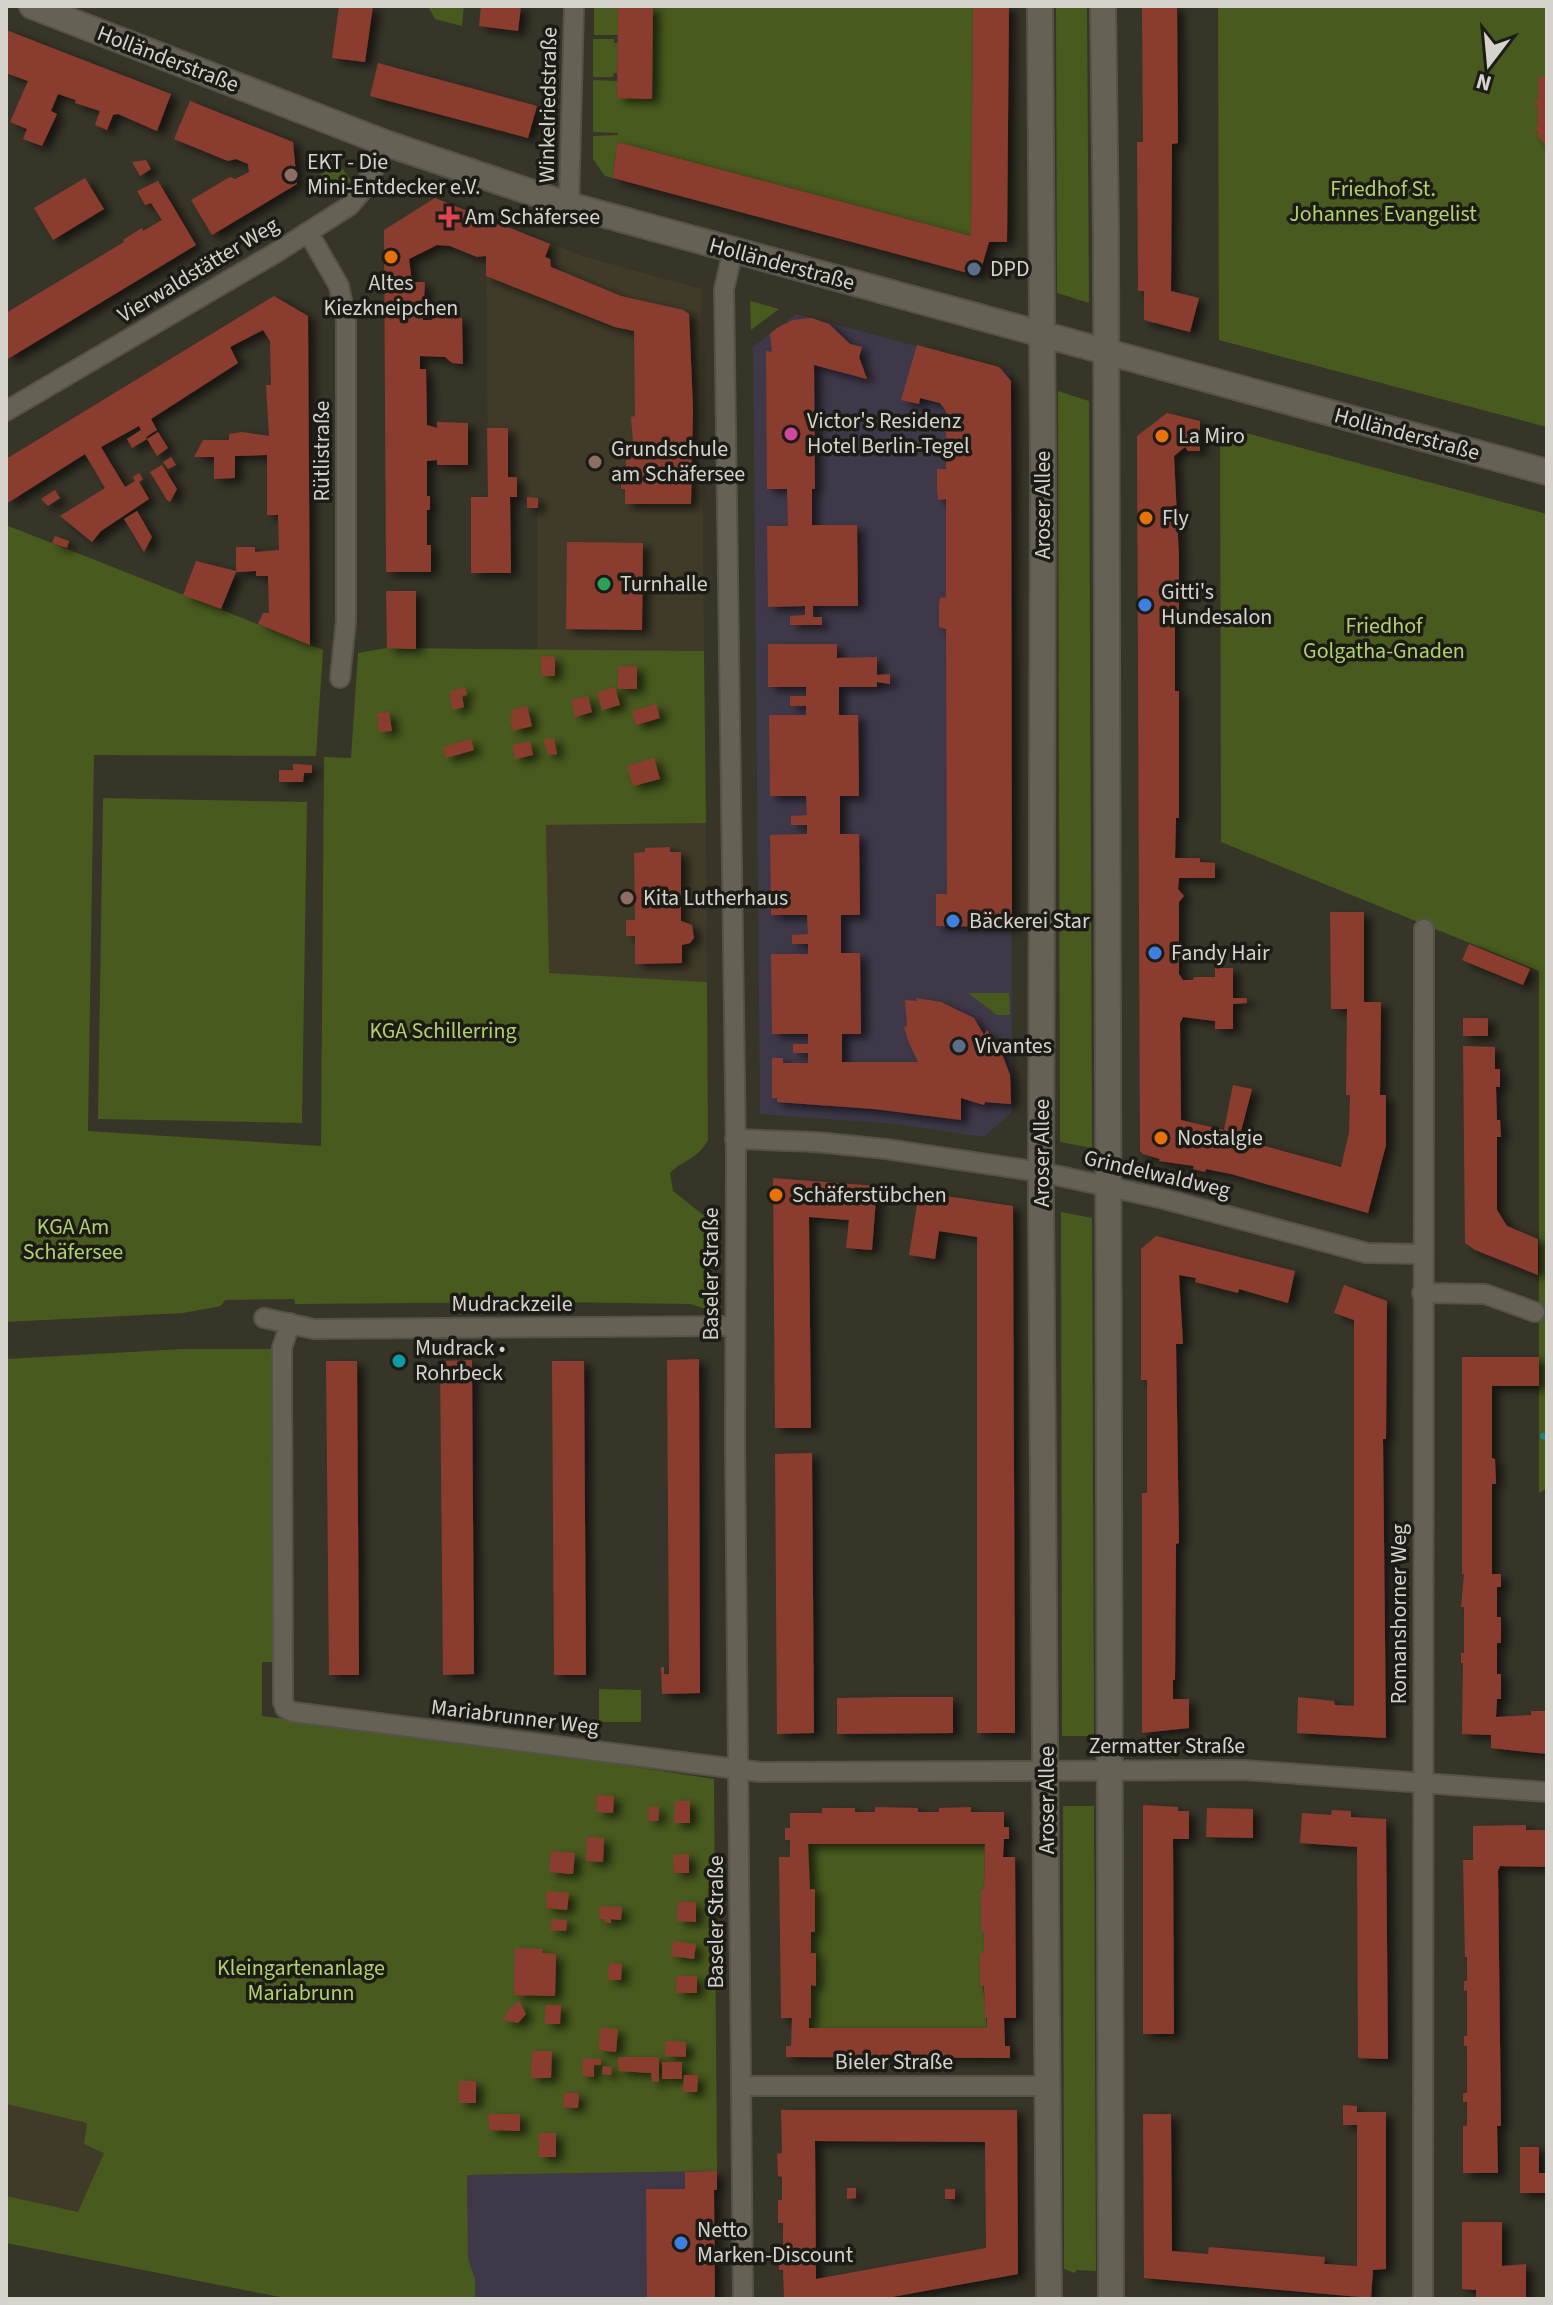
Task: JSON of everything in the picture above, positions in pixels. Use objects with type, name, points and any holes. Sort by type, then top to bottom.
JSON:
[{"type":"main road","name":"Holländerstraße","points":[[32,6],[388,144],[569,205],[1547,472]]},
{"type":"main road","name":"Aroser Allee","points":[[1040,6],[1043,470],[1041,1172],[1049,2299]]},
{"type":"main road","points":[[1103,6],[1111,2299]]},
{"type":"street","name":"Winkelriedstraße","points":[[569,205],[574,6]]},
{"type":"street","name":"Vierwaldstätter Weg","points":[[6,411],[308,232],[354,200],[388,144]]},
{"type":"street","name":"Rütlistraße","points":[[308,232],[339,286],[346,321],[346,621],[340,678]]},
{"type":"street","name":"Baseler Straße","points":[[733,251],[724,294],[735,1139],[743,2299]]},
{"type":"street","name":"Romanshorner Weg","points":[[1423,2299],[1424,929]]},
{"type":"street","name":"Grindelwaldweg","points":[[735,1139],[886,1149],[1041,1172],[1108,1185],[1367,1253],[1422,1254]]},
{"type":"street","points":[[1422,1293],[1485,1294],[1535,1312]]},
{"type":"street","name":"Mudrackzeile","points":[[264,1318],[314,1329],[735,1326]]},
{"type":"street","name":"Mariabrunner Weg","points":[[290,1323],[282,1348],[285,1708],[293,1712],[739,1770]]},
{"type":"street","name":"Zermatter Straße","points":[[739,1770],[1244,1770],[1547,1792]]},
{"type":"street","name":"Bieler Straße","points":[[741,2086],[1047,2086]]},
{"type":"shaded area","name":"Grundschule am Schäfersee","points":[[486,218],[582,256],[701,289],[704,651],[538,650],[538,498],[488,497]]},
{"type":"shaded area","points":[[796,314],[1010,371],[1012,1112],[984,1137],[897,1124],[760,1114],[753,347]]},
{"type":"shaded area","name":"Kita Lutherhaus","points":[[706,823],[707,982],[549,973],[546,824]]},
{"type":"shaded area","points":[[6,2104],[88,2123],[104,2152],[78,2213],[6,2196]]},
{"type":"shaded area","points":[[717,2171],[714,2190],[715,2299],[475,2299],[475,2279],[468,2258],[466,2175]]},
{"type":"green space","points":[[428,6],[464,6],[462,26],[435,19]]},
{"type":"green space","points":[[594,6],[618,6],[618,35],[594,35]]},
{"type":"green space","points":[[653,6],[973,6],[971,236],[617,142],[613,178],[605,176],[593,159],[593,136],[618,133],[593,132],[593,80],[617,81],[617,97]]},
{"type":"green space","points":[[1056,6],[1087,6],[1089,303],[1057,293]]},
{"type":"green space","name":"Friedhof St. Johannes Evangelist","points":[[1218,6],[1547,6],[1547,427],[1219,340]]},
{"type":"green space","points":[[593,39],[614,39],[614,43],[618,43],[617,73],[613,77],[593,77]]},
{"type":"green space","points":[[338,162],[351,181],[332,194],[319,176]]},
{"type":"green space","points":[[750,301],[779,309],[751,330]]},
{"type":"green space","points":[[1058,391],[1089,401],[1092,1148],[1060,1142]]},
{"type":"green space","name":"Friedhof Golgatha-Gnaden","points":[[1220,426],[1547,514],[1547,1488],[1539,1493],[1539,971],[1221,842]]},
{"type":"green space","points":[[6,525],[323,650],[316,756],[94,755],[88,1131],[321,1146],[324,757],[351,758],[358,653],[387,648],[704,651],[706,823],[546,825],[549,973],[707,982],[708,1140],[695,1156],[670,1173],[673,1191],[707,1218],[709,1310],[690,1304],[295,1304],[294,1299],[225,1300],[221,1306],[183,1313],[6,1322]]},
{"type":"green space","points":[[103,798],[307,802],[302,1123],[98,1119]]},
{"type":"green space","points":[[968,993],[1009,993],[1010,1015],[997,1015]]},
{"type":"green space","points":[[1061,1212],[1092,1218],[1094,1736],[1062,1736]]},
{"type":"green space","name":"Kleingartenanlage Mariabrunn","points":[[183,1349],[271,1349],[274,1662],[262,1662],[262,1716],[496,1746],[714,1779],[717,2171],[467,2175],[468,2258],[475,2279],[475,2299],[290,2299],[6,2243],[6,2196],[78,2212],[104,2153],[84,2144],[87,2123],[6,2104],[6,1359]]},
{"type":"green space","points":[[599,1689],[641,1690],[641,1722],[599,1722]]},
{"type":"green space","points":[[1063,1806],[1094,1806],[1096,2271],[1076,2270],[1075,2273],[1064,2269]]},
{"type":"green space","points":[[808,1844],[985,1844],[984,1889],[981,1890],[984,1953],[980,1953],[987,2028],[809,2028],[811,1985],[816,1985],[816,1953],[811,1953],[811,1932],[815,1931],[815,1890],[810,1889]]},
{"type":"building","points":[[339,6],[373,6],[365,62],[332,58]]},
{"type":"building","points":[[481,6],[521,6],[518,31],[479,26]]},
{"type":"building","points":[[618,6],[653,6],[652,99],[617,98]]},
{"type":"building","points":[[973,6],[1009,6],[1007,242],[989,242],[979,276],[613,178],[617,142],[971,236]]},
{"type":"building","points":[[1142,6],[1177,6],[1178,143],[1172,144],[1171,291],[1199,298],[1190,332],[1144,320],[1144,291],[1138,291],[1137,142],[1143,142]]},
{"type":"building","points":[[6,30],[171,94],[157,131],[118,114],[113,115],[107,130],[95,125],[100,111],[58,94],[51,111],[57,114],[42,146],[23,139],[27,129],[10,122],[28,81],[6,73]]},
{"type":"building","points":[[378,63],[537,106],[528,138],[370,96]]},
{"type":"building","points":[[1539,76],[1547,76],[1547,146],[1535,130],[1538,126],[1538,105],[1535,101],[1538,101]]},
{"type":"building","points":[[190,101],[293,142],[297,184],[212,235],[191,200],[230,177],[235,179],[249,172],[248,164],[236,159],[228,161],[174,139]]},
{"type":"building","points":[[146,160],[151,169],[140,176],[132,162]]},
{"type":"building","points":[[85,178],[104,209],[53,240],[34,208]]},
{"type":"building","points":[[158,181],[196,245],[6,360],[6,313],[142,228],[143,231],[162,220],[151,203],[145,205],[137,191]]},
{"type":"building","points":[[435,198],[550,244],[545,257],[550,259],[551,267],[621,296],[689,314],[693,409],[691,504],[625,504],[621,470],[626,470],[626,455],[634,455],[631,417],[635,416],[634,331],[615,327],[486,276],[486,256],[477,257],[450,246],[437,245],[409,259],[412,282],[425,282],[423,320],[432,320],[433,316],[441,315],[462,318],[463,364],[452,363],[445,357],[420,356],[420,369],[426,369],[427,425],[437,428],[437,422],[468,423],[468,465],[437,465],[437,460],[427,461],[430,510],[427,510],[427,545],[431,545],[431,572],[386,572],[384,230]]},
{"type":"building","points":[[274,296],[308,316],[310,645],[258,624],[263,613],[269,613],[268,576],[256,576],[256,571],[236,572],[221,609],[183,595],[196,561],[236,571],[236,547],[255,547],[255,552],[279,550],[278,515],[267,515],[267,455],[235,456],[235,478],[214,479],[214,457],[194,457],[203,440],[229,440],[229,434],[242,432],[269,436],[266,385],[271,385],[270,341],[263,330],[230,347],[238,363],[151,419],[157,430],[132,448],[127,439],[141,430],[139,426],[101,447],[125,487],[135,481],[133,477],[139,473],[143,479],[139,482],[149,499],[101,531],[92,542],[60,516],[105,488],[85,454],[6,504],[6,459]]},
{"type":"building","points":[[811,318],[829,324],[850,344],[862,347],[859,357],[867,379],[814,365],[815,489],[812,489],[812,525],[857,525],[858,606],[813,606],[813,617],[822,617],[822,625],[790,625],[790,616],[805,615],[805,606],[768,607],[767,526],[788,526],[787,489],[767,489],[766,351],[772,352],[770,334],[777,328],[793,320]]},
{"type":"building","points":[[917,345],[999,367],[1011,381],[1012,927],[936,926],[936,894],[947,894],[946,629],[939,627],[940,598],[946,597],[946,499],[938,500],[937,491],[937,469],[946,469],[946,411],[940,403],[920,398],[919,404],[901,400]]},
{"type":"building","points":[[1167,413],[1200,421],[1200,451],[1188,451],[1185,447],[1174,456],[1179,558],[1175,691],[1179,691],[1179,818],[1176,818],[1175,858],[1200,858],[1200,862],[1215,863],[1215,878],[1179,878],[1178,889],[1184,896],[1179,902],[1179,974],[1183,980],[1193,980],[1194,977],[1215,977],[1215,968],[1233,968],[1233,998],[1247,998],[1247,1003],[1233,1004],[1233,1029],[1215,1029],[1215,1021],[1183,1017],[1180,1023],[1181,1120],[1224,1130],[1233,1085],[1252,1089],[1239,1139],[1341,1167],[1349,1133],[1347,1009],[1331,1009],[1330,912],[1364,912],[1364,1002],[1381,1002],[1380,1095],[1386,1095],[1386,1145],[1368,1213],[1231,1174],[1206,1169],[1205,1172],[1193,1169],[1194,1166],[1159,1161],[1140,1151],[1137,436]]},
{"type":"building","points":[[487,428],[508,428],[508,477],[517,477],[517,497],[510,497],[511,573],[471,573],[471,497],[488,497]]},
{"type":"building","points":[[158,432],[168,448],[157,456],[147,439]]},
{"type":"building","points":[[171,457],[176,465],[168,469],[163,462]]},
{"type":"building","points":[[162,465],[177,489],[170,502],[150,472]]},
{"type":"building","points":[[55,490],[60,498],[48,506],[41,499]]},
{"type":"building","points":[[527,497],[538,498],[538,508],[527,508]]},
{"type":"building","points":[[137,511],[152,537],[144,552],[124,519]]},
{"type":"building","points":[[55,536],[69,541],[67,548],[52,543]]},
{"type":"building","name":"Turnhalle","points":[[567,542],[643,543],[642,630],[566,629]]},
{"type":"building","points":[[386,591],[416,591],[416,649],[387,648]]},
{"type":"building","points":[[768,644],[837,644],[837,658],[877,657],[877,675],[890,674],[890,684],[877,682],[877,687],[839,687],[839,715],[858,715],[859,796],[840,796],[840,834],[859,834],[860,915],[841,915],[841,953],[860,953],[861,1034],[842,1034],[842,1062],[918,1062],[904,1027],[907,1026],[905,1000],[917,1001],[916,998],[941,1002],[974,1018],[984,1035],[987,1030],[999,1046],[1010,1075],[1011,1104],[985,1102],[984,1105],[961,1098],[961,1120],[874,1109],[777,1102],[777,1098],[772,1098],[772,1058],[783,1058],[783,1063],[808,1063],[808,1053],[793,1053],[793,1044],[808,1044],[808,1034],[772,1034],[771,954],[808,954],[808,944],[792,944],[792,935],[808,934],[807,915],[771,915],[770,835],[807,834],[807,825],[791,825],[791,816],[807,815],[806,796],[770,796],[769,715],[806,715],[806,706],[790,706],[790,696],[806,696],[806,687],[768,687]]},
{"type":"building","points":[[541,656],[555,657],[555,676],[541,676]]},
{"type":"building","points":[[637,666],[637,689],[618,689],[618,667]]},
{"type":"building","points":[[465,687],[467,695],[462,696],[464,707],[453,710],[449,692]]},
{"type":"building","points":[[615,687],[620,705],[602,710],[597,692]]},
{"type":"building","points":[[588,696],[592,712],[575,717],[571,700]]},
{"type":"building","points":[[656,704],[660,718],[636,725],[632,711]]},
{"type":"building","points":[[527,706],[532,726],[513,731],[511,710]]},
{"type":"building","points":[[389,712],[392,731],[379,732],[377,713]]},
{"type":"building","points":[[554,738],[557,754],[548,755],[544,739]]},
{"type":"building","points":[[471,739],[474,750],[446,758],[443,747]]},
{"type":"building","points":[[530,741],[533,755],[515,759],[512,745]]},
{"type":"building","points":[[654,758],[660,779],[633,786],[627,766]]},
{"type":"building","points":[[293,764],[312,765],[312,773],[304,773],[303,782],[279,782],[279,770],[293,770]]},
{"type":"building","points":[[670,847],[670,852],[681,852],[681,921],[692,925],[694,938],[682,945],[682,963],[635,964],[635,936],[626,936],[626,920],[635,920],[634,853],[645,852],[645,848]]},
{"type":"building","points":[[1469,944],[1530,969],[1523,985],[1462,960]]},
{"type":"building","points":[[1463,1018],[1488,1018],[1488,1036],[1463,1036]]},
{"type":"building","points":[[1463,1046],[1495,1047],[1495,1069],[1500,1069],[1500,1087],[1496,1087],[1501,1137],[1497,1137],[1497,1210],[1507,1226],[1538,1239],[1538,1275],[1465,1243]]},
{"type":"building","points":[[773,1178],[877,1186],[872,1250],[846,1248],[849,1220],[809,1217],[811,1428],[775,1428]]},
{"type":"building","points":[[919,1192],[1013,1206],[1015,1733],[977,1733],[977,1237],[939,1231],[935,1259],[909,1255]]},
{"type":"building","points":[[1156,1236],[1295,1271],[1288,1303],[1239,1289],[1238,1293],[1195,1282],[1196,1278],[1179,1275],[1183,1344],[1176,1344],[1179,1543],[1176,1544],[1173,1699],[1189,1699],[1189,1728],[1142,1733],[1142,1493],[1147,1493],[1147,1380],[1141,1380],[1141,1249]]},
{"type":"building","points":[[1344,1285],[1387,1301],[1386,1439],[1383,1439],[1386,1738],[1297,1733],[1298,1697],[1354,1706],[1354,1320],[1334,1313]]},
{"type":"building","points":[[1462,1357],[1539,1357],[1539,1386],[1492,1386],[1492,1458],[1495,1459],[1496,1484],[1492,1484],[1492,1574],[1501,1574],[1501,1587],[1497,1587],[1501,1643],[1497,1643],[1497,1674],[1501,1674],[1501,1699],[1497,1699],[1496,1717],[1545,1711],[1547,1754],[1491,1748],[1491,1735],[1462,1734]]},
{"type":"building","points":[[699,1359],[700,1693],[662,1694],[661,1667],[664,1667],[664,1674],[669,1674],[667,1360]]},
{"type":"building","points":[[472,1360],[474,1674],[443,1675],[440,1361]]},
{"type":"building","points":[[326,1361],[357,1361],[359,1675],[329,1675]]},
{"type":"building","points":[[552,1361],[584,1361],[586,1675],[554,1675]]},
{"type":"building","points":[[812,1453],[814,1733],[777,1734],[775,1454]]},
{"type":"building","points":[[953,1697],[953,1733],[837,1734],[837,1698]]},
{"type":"building","points":[[597,1795],[614,1796],[613,1813],[596,1812]]},
{"type":"building","points":[[675,1801],[690,1801],[690,1823],[674,1823]]},
{"type":"building","points":[[1143,1805],[1178,1807],[1178,1811],[1189,1811],[1189,1839],[1173,1839],[1174,2034],[1143,2034]]},
{"type":"building","points":[[649,1807],[659,1807],[658,1821],[648,1821]]},
{"type":"building","points":[[875,1807],[939,1812],[939,1808],[971,1807],[971,1812],[1004,1812],[1004,1827],[1009,1827],[1009,1839],[1004,1839],[1003,1857],[1015,1857],[1016,2018],[1004,2018],[1005,2046],[1010,2046],[1010,2058],[786,2057],[786,2046],[791,2046],[792,2018],[781,2018],[779,1857],[790,1857],[790,1840],[785,1840],[785,1828],[790,1828],[790,1813],[822,1813],[822,1808],[855,1808],[855,1812],[875,1812]],"holes":[[[808,1844],[985,1844],[984,1889],[981,1890],[984,1953],[980,1953],[980,1986],[984,1986],[987,2028],[809,2028],[811,1985],[816,1986],[816,1953],[811,1953],[811,1932],[815,1932],[815,1889],[810,1889]]]},
{"type":"building","points":[[1207,1808],[1253,1809],[1253,1838],[1206,1837]]},
{"type":"building","points":[[1332,1810],[1351,1811],[1351,1817],[1386,1819],[1388,2059],[1358,2058],[1357,1847],[1300,1843],[1302,1813],[1331,1815]]},
{"type":"building","points":[[1526,1825],[1526,1830],[1547,1830],[1547,1867],[1500,1866],[1498,1871],[1501,2126],[1497,2126],[1498,2173],[1463,2173],[1463,2126],[1467,2126],[1467,2102],[1463,2102],[1463,2093],[1467,2093],[1467,2046],[1464,2046],[1464,2036],[1467,2036],[1467,1990],[1464,1991],[1464,1981],[1467,1981],[1467,1957],[1463,1860],[1473,1860],[1473,1826]]},
{"type":"building","points":[[587,1837],[604,1838],[603,1862],[586,1861]]},
{"type":"building","points":[[551,1851],[575,1853],[573,1874],[549,1872]]},
{"type":"building","points":[[689,1854],[689,1873],[674,1873],[673,1855]]},
{"type":"building","points":[[547,1891],[569,1893],[567,1910],[546,1908]]},
{"type":"building","points":[[678,1902],[696,1902],[696,1922],[677,1921]]},
{"type":"building","points":[[600,1906],[622,1907],[621,1920],[611,1919],[611,1923],[599,1919]]},
{"type":"building","points":[[552,1919],[567,1920],[566,1931],[550,1930]]},
{"type":"building","points":[[673,1941],[696,1944],[694,1959],[671,1956]]},
{"type":"building","points":[[515,1948],[543,1949],[542,1953],[556,1954],[555,1996],[514,1995]]},
{"type":"building","points":[[609,1963],[622,1964],[621,1980],[608,1980]]},
{"type":"building","points":[[677,1976],[697,1976],[697,1993],[676,1993]]},
{"type":"building","points":[[519,2001],[526,2014],[518,2023],[503,2020],[509,2009]]},
{"type":"building","points":[[546,2005],[561,2005],[560,2024],[545,2024]]},
{"type":"building","points":[[600,2028],[618,2029],[616,2052],[599,2050]]},
{"type":"building","points":[[666,2041],[686,2042],[686,2057],[665,2056]]},
{"type":"building","points":[[532,2051],[552,2051],[551,2078],[531,2078]]},
{"type":"building","points":[[618,2057],[659,2057],[659,2082],[652,2082],[651,2073],[619,2071]]},
{"type":"building","points":[[583,2058],[601,2059],[601,2065],[594,2065],[594,2077],[582,2076]]},
{"type":"building","points":[[662,2062],[682,2062],[682,2079],[662,2079]]},
{"type":"building","points":[[603,2066],[612,2067],[611,2075],[602,2074]]},
{"type":"building","points":[[684,2075],[698,2075],[697,2092],[683,2092]]},
{"type":"building","points":[[459,2081],[476,2081],[476,2103],[459,2103]]},
{"type":"building","points":[[564,2093],[579,2093],[578,2108],[563,2107]]},
{"type":"building","points":[[1343,2105],[1357,2106],[1357,2112],[1386,2112],[1386,2269],[1373,2270],[1371,2298],[1144,2278],[1143,2114],[1171,2114],[1172,2251],[1208,2254],[1209,2247],[1325,2257],[1324,2264],[1357,2266],[1357,2125],[1343,2125]]},
{"type":"building","points":[[781,2110],[1017,2110],[1018,2274],[881,2299],[784,2299],[778,2246],[783,2246],[783,2223],[778,2223],[782,2177],[778,2176],[777,2154],[782,2153]],"holes":[[[815,2141],[985,2142],[986,2248],[816,2279]]]},
{"type":"building","points":[[489,2114],[520,2114],[520,2131],[489,2130]]},
{"type":"building","points":[[539,2133],[556,2133],[556,2157],[539,2157]]},
{"type":"building","points":[[1520,2147],[1539,2147],[1539,2173],[1547,2173],[1547,2193],[1520,2193]]},
{"type":"building","name":"Netto Marken-Discount","points":[[717,2171],[717,2190],[714,2190],[715,2299],[647,2299],[646,2189],[685,2189],[685,2172]]},
{"type":"building","points":[[847,2188],[856,2188],[856,2198],[847,2199]]},
{"type":"building","points":[[945,2189],[955,2189],[955,2199],[945,2199]]},
{"type":"building","points":[[1462,2222],[1502,2222],[1502,2266],[1526,2264],[1526,2298],[1476,2298],[1476,2290],[1462,2289]]},
{"type":"waterway","points":[[1543,1436],[1547,1438]]},
{"type":"place","name":"EKT - Die Mini-Entdecker e.V.","points":[[291,175]]},
{"type":"place","name":"Am Schäfersee","points":[[449,217]]},
{"type":"place","name":"Altes Kiezkneipchen","points":[[391,257]]},
{"type":"place","name":"DPD","points":[[974,269]]},
{"type":"place","name":"Victor's Residenz Hotel Berlin-Tegel","points":[[791,434]]},
{"type":"place","name":"La Miro","points":[[1162,436]]},
{"type":"place","name":"Grundschule am Schäfersee","points":[[595,462]]},
{"type":"place","name":"Fly","points":[[1146,518]]},
{"type":"place","name":"Turnhalle","points":[[604,584]]},
{"type":"place","name":"Gitti's Hundesalon","points":[[1145,605]]},
{"type":"place","name":"Kita Lutherhaus","points":[[627,898]]},
{"type":"place","name":"Bäckerei Star","points":[[953,921]]},
{"type":"place","name":"Fandy Hair","points":[[1155,953]]},
{"type":"place","name":"Vivantes","points":[[959,1046]]},
{"type":"place","name":"Nostalgie","points":[[1161,1138]]},
{"type":"place","name":"Schäferstübchen","points":[[776,1195]]},
{"type":"place","name":"Mudrack • Rohrbeck","points":[[399,1361]]},
{"type":"place","name":"Netto Marken-Discount","points":[[681,2243]]},
{"type":"park label","name":"KGA Schillerring","points":[[443,1031]]},
{"type":"park label","name":"KGA Am Schäfersee","points":[[73,1240]]}]
